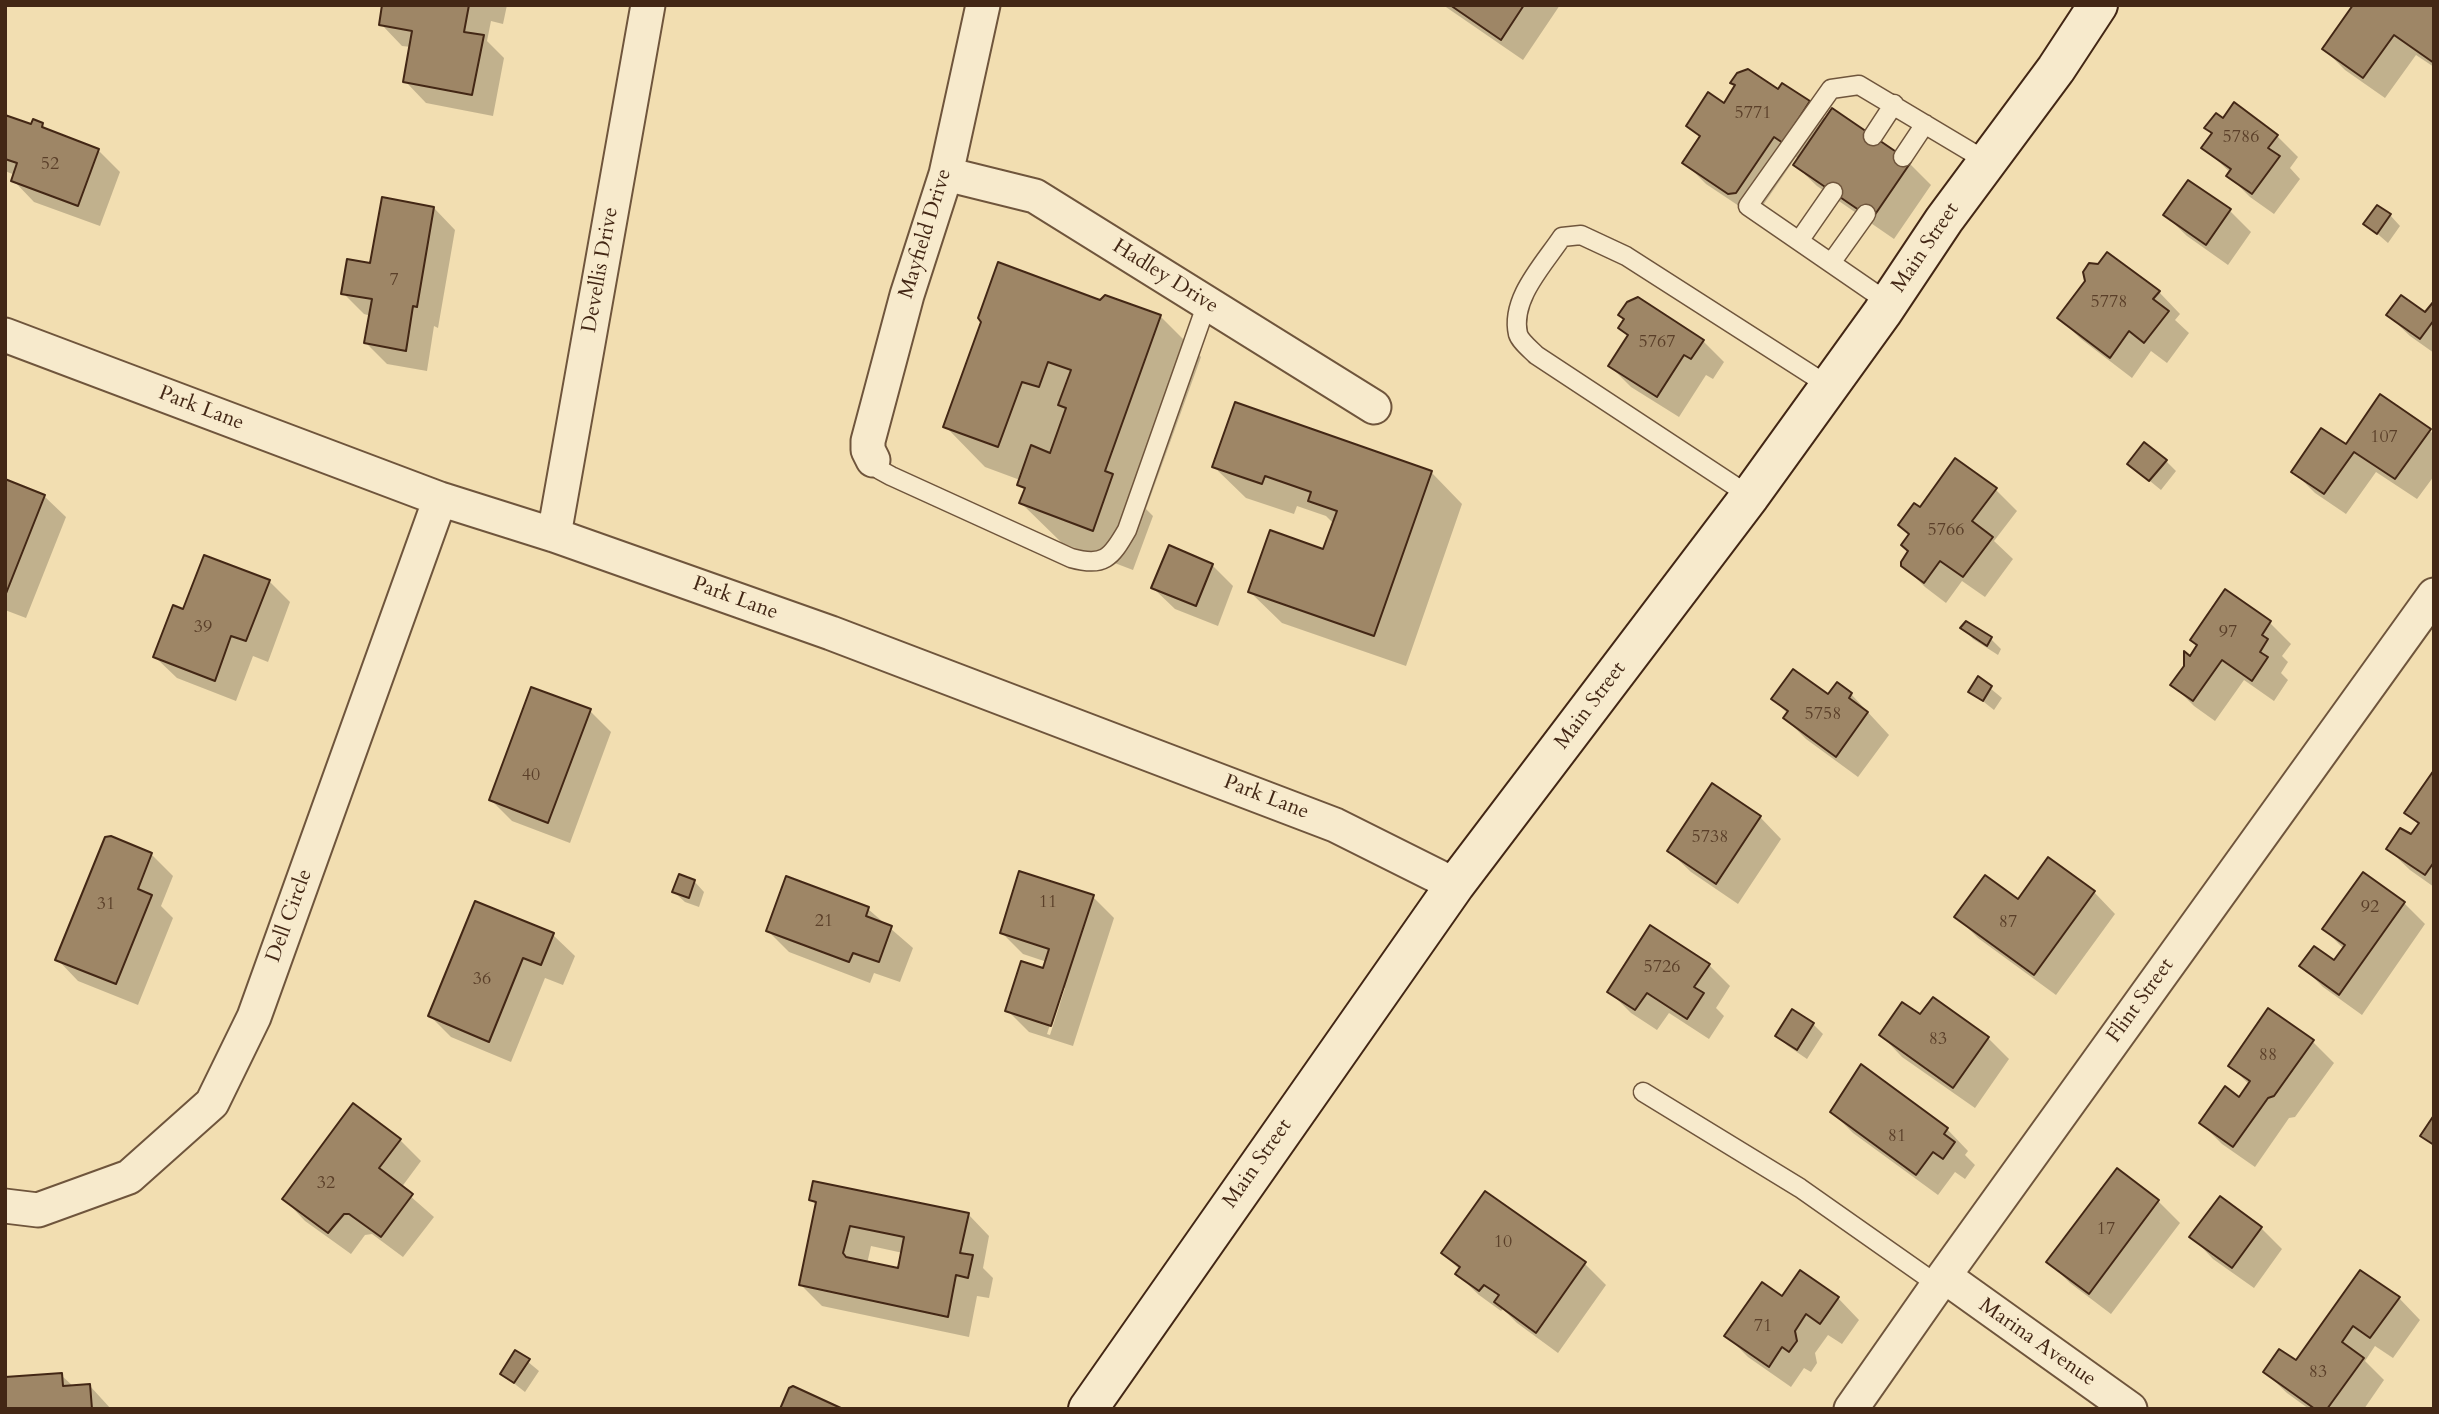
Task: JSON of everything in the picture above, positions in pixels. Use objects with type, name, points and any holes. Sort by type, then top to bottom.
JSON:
[{"type":"main road","name":"Main Street","points":[[1088,1409],[1455,885],[1750,496],[1889,303],[1944,220],[2056,69],[2098,5]]},
{"type":"street","name":"Devellis Drive","points":[[554,535],[648,5]]},
{"type":"street","name":"Mayfield Drive","points":[[873,460],[868,441],[907,295],[946,174],[983,5]]},
{"type":"street","name":"Hadley Drive","points":[[946,174],[1035,196],[1374,407]]},
{"type":"street","name":"Park Lane","points":[[5,335],[440,499],[554,535],[831,634],[1335,825],[1455,885]]},
{"type":"street","name":"Dell Circle","points":[[5,1206],[38,1210],[129,1177],[212,1103],[254,1017],[440,499]]},
{"type":"street","name":"Flint Street","points":[[1851,1409],[2434,595]]},
{"type":"street","name":"Marina Avenue","points":[[1941,1281],[2130,1409]]},
{"type":"lane","points":[[1889,303],[1748,206],[1831,89],[1859,85],[1988,162]]},
{"type":"lane","points":[[1873,136],[1894,104]]},
{"type":"lane","points":[[1903,157],[1925,124]]},
{"type":"lane","points":[[1798,241],[1833,192]]},
{"type":"lane","points":[[1831,263],[1866,214]]},
{"type":"lane","points":[[1750,496],[1536,355],[1518,337],[1517,312],[1524,295],[1562,237],[1581,235],[1626,256],[1829,386]]},
{"type":"lane","points":[[873,460],[880,470],[891,476],[1071,558],[1100,562],[1117,548],[1127,530],[1207,303]]},
{"type":"lane","points":[[1643,1092],[1800,1188],[1941,1281]]},
{"type":"building","points":[[382,5],[469,5],[464,32],[484,35],[472,95],[403,82],[412,31],[379,25]]},
{"type":"building","points":[[1450,5],[1524,5],[1501,40]]},
{"type":"building","points":[[2353,5],[2434,5],[2434,63],[2394,35],[2363,78],[2322,49]]},
{"type":"building","points":[[1748,69],[1778,89],[1782,83],[1810,101],[1783,143],[1774,137],[1736,193],[1728,194],[1682,163],[1700,136],[1686,126],[1708,92],[1724,103],[1735,85],[1730,83],[1737,73]]},
{"type":"building","points":[[2234,102],[2278,135],[2268,148],[2280,156],[2252,194],[2226,176],[2231,169],[2201,148],[2212,133],[2204,128],[2216,113],[2223,118]]},
{"type":"building","points":[[1832,108],[1911,162],[1872,219],[1793,165]]},
{"type":"building","points":[[5,115],[31,124],[33,119],[43,123],[42,127],[99,149],[78,206],[11,181],[17,163],[5,159]]},
{"type":"building","points":[[2188,180],[2231,209],[2206,245],[2163,215]]},
{"type":"building","points":[[382,197],[434,207],[417,307],[413,306],[406,351],[364,343],[372,299],[341,294],[347,259],[370,263]]},
{"type":"building","points":[[2377,205],[2391,214],[2377,234],[2363,224]]},
{"type":"building","points":[[2107,252],[2160,291],[2153,299],[2169,311],[2144,343],[2129,331],[2110,358],[2057,318],[2085,281],[2083,272],[2089,263],[2098,264]]},
{"type":"building","points":[[998,262],[1100,300],[1105,295],[1161,315],[1105,471],[1113,474],[1093,531],[1019,503],[1025,488],[1017,485],[1031,445],[1050,453],[1066,408],[1058,405],[1071,370],[1048,362],[1039,387],[1022,382],[998,447],[943,427],[981,322],[978,318]]},
{"type":"building","points":[[2401,295],[2425,312],[2434,301],[2434,320],[2420,339],[2386,315]]},
{"type":"building","points":[[1638,297],[1704,340],[1691,359],[1684,355],[1657,397],[1608,366],[1628,335],[1618,328],[1624,319],[1618,315],[1627,302]]},
{"type":"building","points":[[2380,394],[2431,429],[2395,479],[2354,452],[2324,494],[2291,472],[2321,428],[2346,444]]},
{"type":"building","points":[[1235,402],[1432,471],[1374,636],[1248,592],[1270,530],[1323,549],[1337,511],[1308,501],[1311,492],[1265,476],[1262,484],[1212,467]]},
{"type":"building","points":[[2144,442],[2167,460],[2149,481],[2127,464]]},
{"type":"building","points":[[1955,458],[1997,488],[1972,521],[1993,537],[1963,577],[1940,561],[1924,583],[1901,566],[1908,551],[1901,545],[1909,534],[1898,525],[1914,503],[1920,507]]},
{"type":"building","points":[[5,479],[45,495],[5,596]]},
{"type":"building","points":[[1169,545],[1213,564],[1196,606],[1151,588]]},
{"type":"building","points":[[204,555],[270,580],[246,641],[231,636],[215,681],[153,657],[173,605],[183,609]]},
{"type":"building","points":[[2225,589],[2271,621],[2262,635],[2268,639],[2260,652],[2268,657],[2252,681],[2222,660],[2193,701],[2170,685],[2184,666],[2184,651],[2190,656],[2197,645],[2190,640]]},
{"type":"building","points":[[1966,621],[1992,637],[1987,646],[1960,628]]},
{"type":"building","points":[[1793,669],[1828,694],[1837,682],[1852,693],[1849,698],[1868,712],[1836,757],[1783,718],[1788,711],[1771,699]]},
{"type":"building","points":[[1978,676],[1992,686],[1983,701],[1968,692]]},
{"type":"building","points":[[531,687],[591,709],[548,823],[489,800]]},
{"type":"building","points":[[2434,770],[2434,862],[2425,875],[2386,849],[2400,828],[2411,834],[2419,823],[2404,813]]},
{"type":"building","points":[[1712,783],[1761,816],[1716,884],[1667,851]]},
{"type":"building","points":[[111,836],[152,853],[138,889],[152,895],[116,984],[55,960],[105,837]]},
{"type":"building","points":[[2048,857],[2095,891],[2034,975],[1954,917],[1985,875],[2018,899]]},
{"type":"building","points":[[1019,871],[1094,895],[1051,1026],[1005,1011],[1021,961],[1043,968],[1049,949],[1000,933]]},
{"type":"building","points":[[2363,872],[2405,902],[2339,995],[2299,966],[2314,946],[2334,960],[2345,945],[2322,929]]},
{"type":"building","points":[[679,874],[695,880],[689,898],[672,892]]},
{"type":"building","points":[[786,876],[869,907],[866,916],[892,926],[879,962],[853,953],[849,962],[766,931]]},
{"type":"building","points":[[475,901],[554,933],[541,965],[523,958],[489,1042],[428,1016]]},
{"type":"building","points":[[1650,925],[1710,964],[1694,987],[1704,993],[1687,1019],[1647,993],[1635,1010],[1607,992]]},
{"type":"building","points":[[1933,997],[1989,1037],[1953,1088],[1879,1035],[1902,1002],[1920,1014]]},
{"type":"building","points":[[2268,1008],[2314,1040],[2233,1147],[2199,1123],[2225,1086],[2239,1097],[2250,1081],[2228,1066]]},
{"type":"building","points":[[1792,1009],[1814,1023],[1797,1050],[1775,1036]]},
{"type":"building","points":[[1861,1064],[1948,1128],[1944,1134],[1955,1142],[1943,1159],[1933,1152],[1916,1175],[1830,1112]]},
{"type":"building","points":[[353,1103],[401,1139],[379,1168],[413,1194],[381,1237],[349,1214],[344,1214],[328,1233],[282,1199]]},
{"type":"building","points":[[2434,1115],[2434,1145],[2420,1136]]},
{"type":"building","points":[[2117,1168],[2159,1200],[2089,1294],[2046,1262]]},
{"type":"building","points":[[813,1181],[969,1213],[960,1253],[973,1255],[968,1278],[956,1275],[948,1317],[799,1285],[816,1202],[809,1200]],"holes":[[[850,1226],[904,1237],[898,1268],[846,1257],[843,1253]]]},
{"type":"building","points":[[1485,1191],[1586,1262],[1536,1333],[1494,1302],[1499,1295],[1484,1285],[1479,1291],[1455,1274],[1460,1267],[1441,1253]]},
{"type":"building","points":[[2220,1196],[2262,1227],[2232,1268],[2189,1237]]},
{"type":"building","points":[[1800,1270],[1839,1297],[1820,1324],[1806,1314],[1795,1331],[1797,1341],[1789,1352],[1782,1347],[1769,1367],[1724,1336],[1762,1282],[1782,1296]]},
{"type":"building","points":[[2360,1270],[2400,1297],[2370,1338],[2353,1326],[2342,1342],[2364,1358],[2327,1409],[2315,1409],[2263,1372],[2279,1349],[2296,1360]]},
{"type":"building","points":[[515,1350],[530,1359],[514,1383],[500,1374]]},
{"type":"building","points":[[62,1373],[63,1386],[90,1384],[92,1409],[5,1409],[5,1377]]},
{"type":"building","points":[[793,1386],[843,1409],[780,1409],[789,1388]]}]
